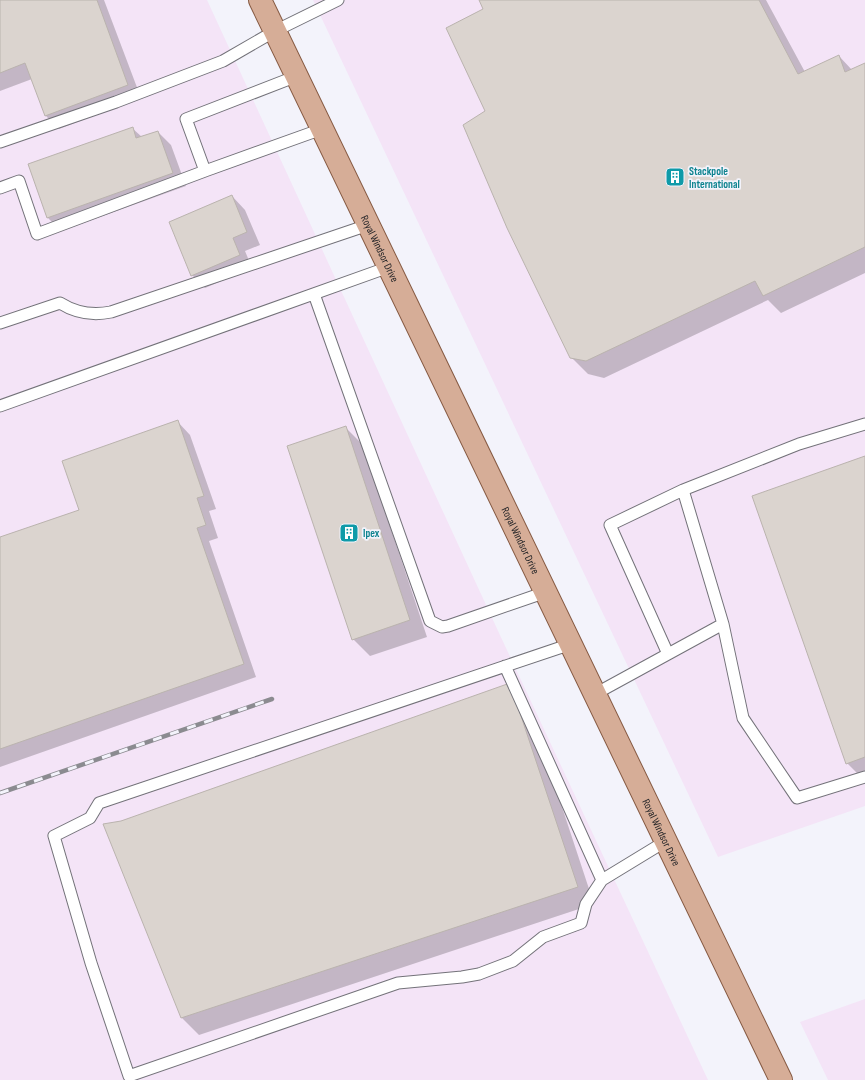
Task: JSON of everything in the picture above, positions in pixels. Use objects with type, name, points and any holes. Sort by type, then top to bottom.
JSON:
[{"type":"main road","name":"Royal Windsor Drive","points":[[260,0],[782,1080]]},
{"type":"lane","points":[[0,142],[116,102],[224,61],[275,32],[338,0]]},
{"type":"lane","points":[[205,171],[186,119],[298,76]]},
{"type":"lane","points":[[0,188],[19,181],[37,234],[322,129]]},
{"type":"lane","points":[[0,323],[60,303],[68,308],[89,314],[110,312],[368,225]]},
{"type":"lane","points":[[0,406],[389,267]]},
{"type":"lane","points":[[314,294],[430,621],[442,627],[448,626],[546,592]]},
{"type":"lane","points":[[668,654],[610,525],[683,490],[799,444],[865,424]]},
{"type":"lane","points":[[683,490],[723,624],[743,718],[797,798],[865,777]]},
{"type":"lane","points":[[595,694],[723,624]]},
{"type":"lane","points":[[571,644],[99,803],[90,818],[54,836],[91,963],[130,1076],[398,983],[462,977],[508,964],[519,958],[543,937],[581,923],[586,904],[602,880],[666,841]]},
{"type":"lane","points":[[505,666],[602,880]]},
{"type":"shaded area","points":[[0,0],[207,0],[499,633],[708,1080],[0,1080]]},
{"type":"shaded area","points":[[313,0],[865,0],[865,806],[718,857]]},
{"type":"shaded area","points":[[865,999],[865,1080],[828,1080],[800,1022]]},
{"type":"building","points":[[0,0],[97,0],[128,85],[45,116],[25,63],[0,73]]},
{"type":"building","name":"Stackpole International","points":[[479,0],[759,0],[798,74],[839,55],[845,72],[865,63],[865,247],[763,296],[755,281],[586,361],[570,358],[507,228],[463,125],[485,111],[446,28],[483,9]]},
{"type":"building","points":[[133,127],[136,138],[158,131],[173,173],[47,218],[28,164]]},
{"type":"building","points":[[232,195],[247,232],[233,238],[240,255],[191,276],[169,222]]},
{"type":"building","points":[[178,420],[204,496],[197,498],[206,525],[197,528],[244,664],[0,749],[0,537],[79,510],[62,461]]},
{"type":"building","name":"Ipex","points":[[346,426],[410,620],[352,640],[287,446]]},
{"type":"building","points":[[865,456],[865,757],[846,764],[752,496]]},
{"type":"building","points":[[510,683],[578,887],[181,1018],[103,824],[121,821]]},
{"type":"railway","points":[[0,793],[272,699]]},
{"type":"place","name":"Stackpole International","points":[[675,177]]},
{"type":"place","name":"Ipex","points":[[349,533]]}]
